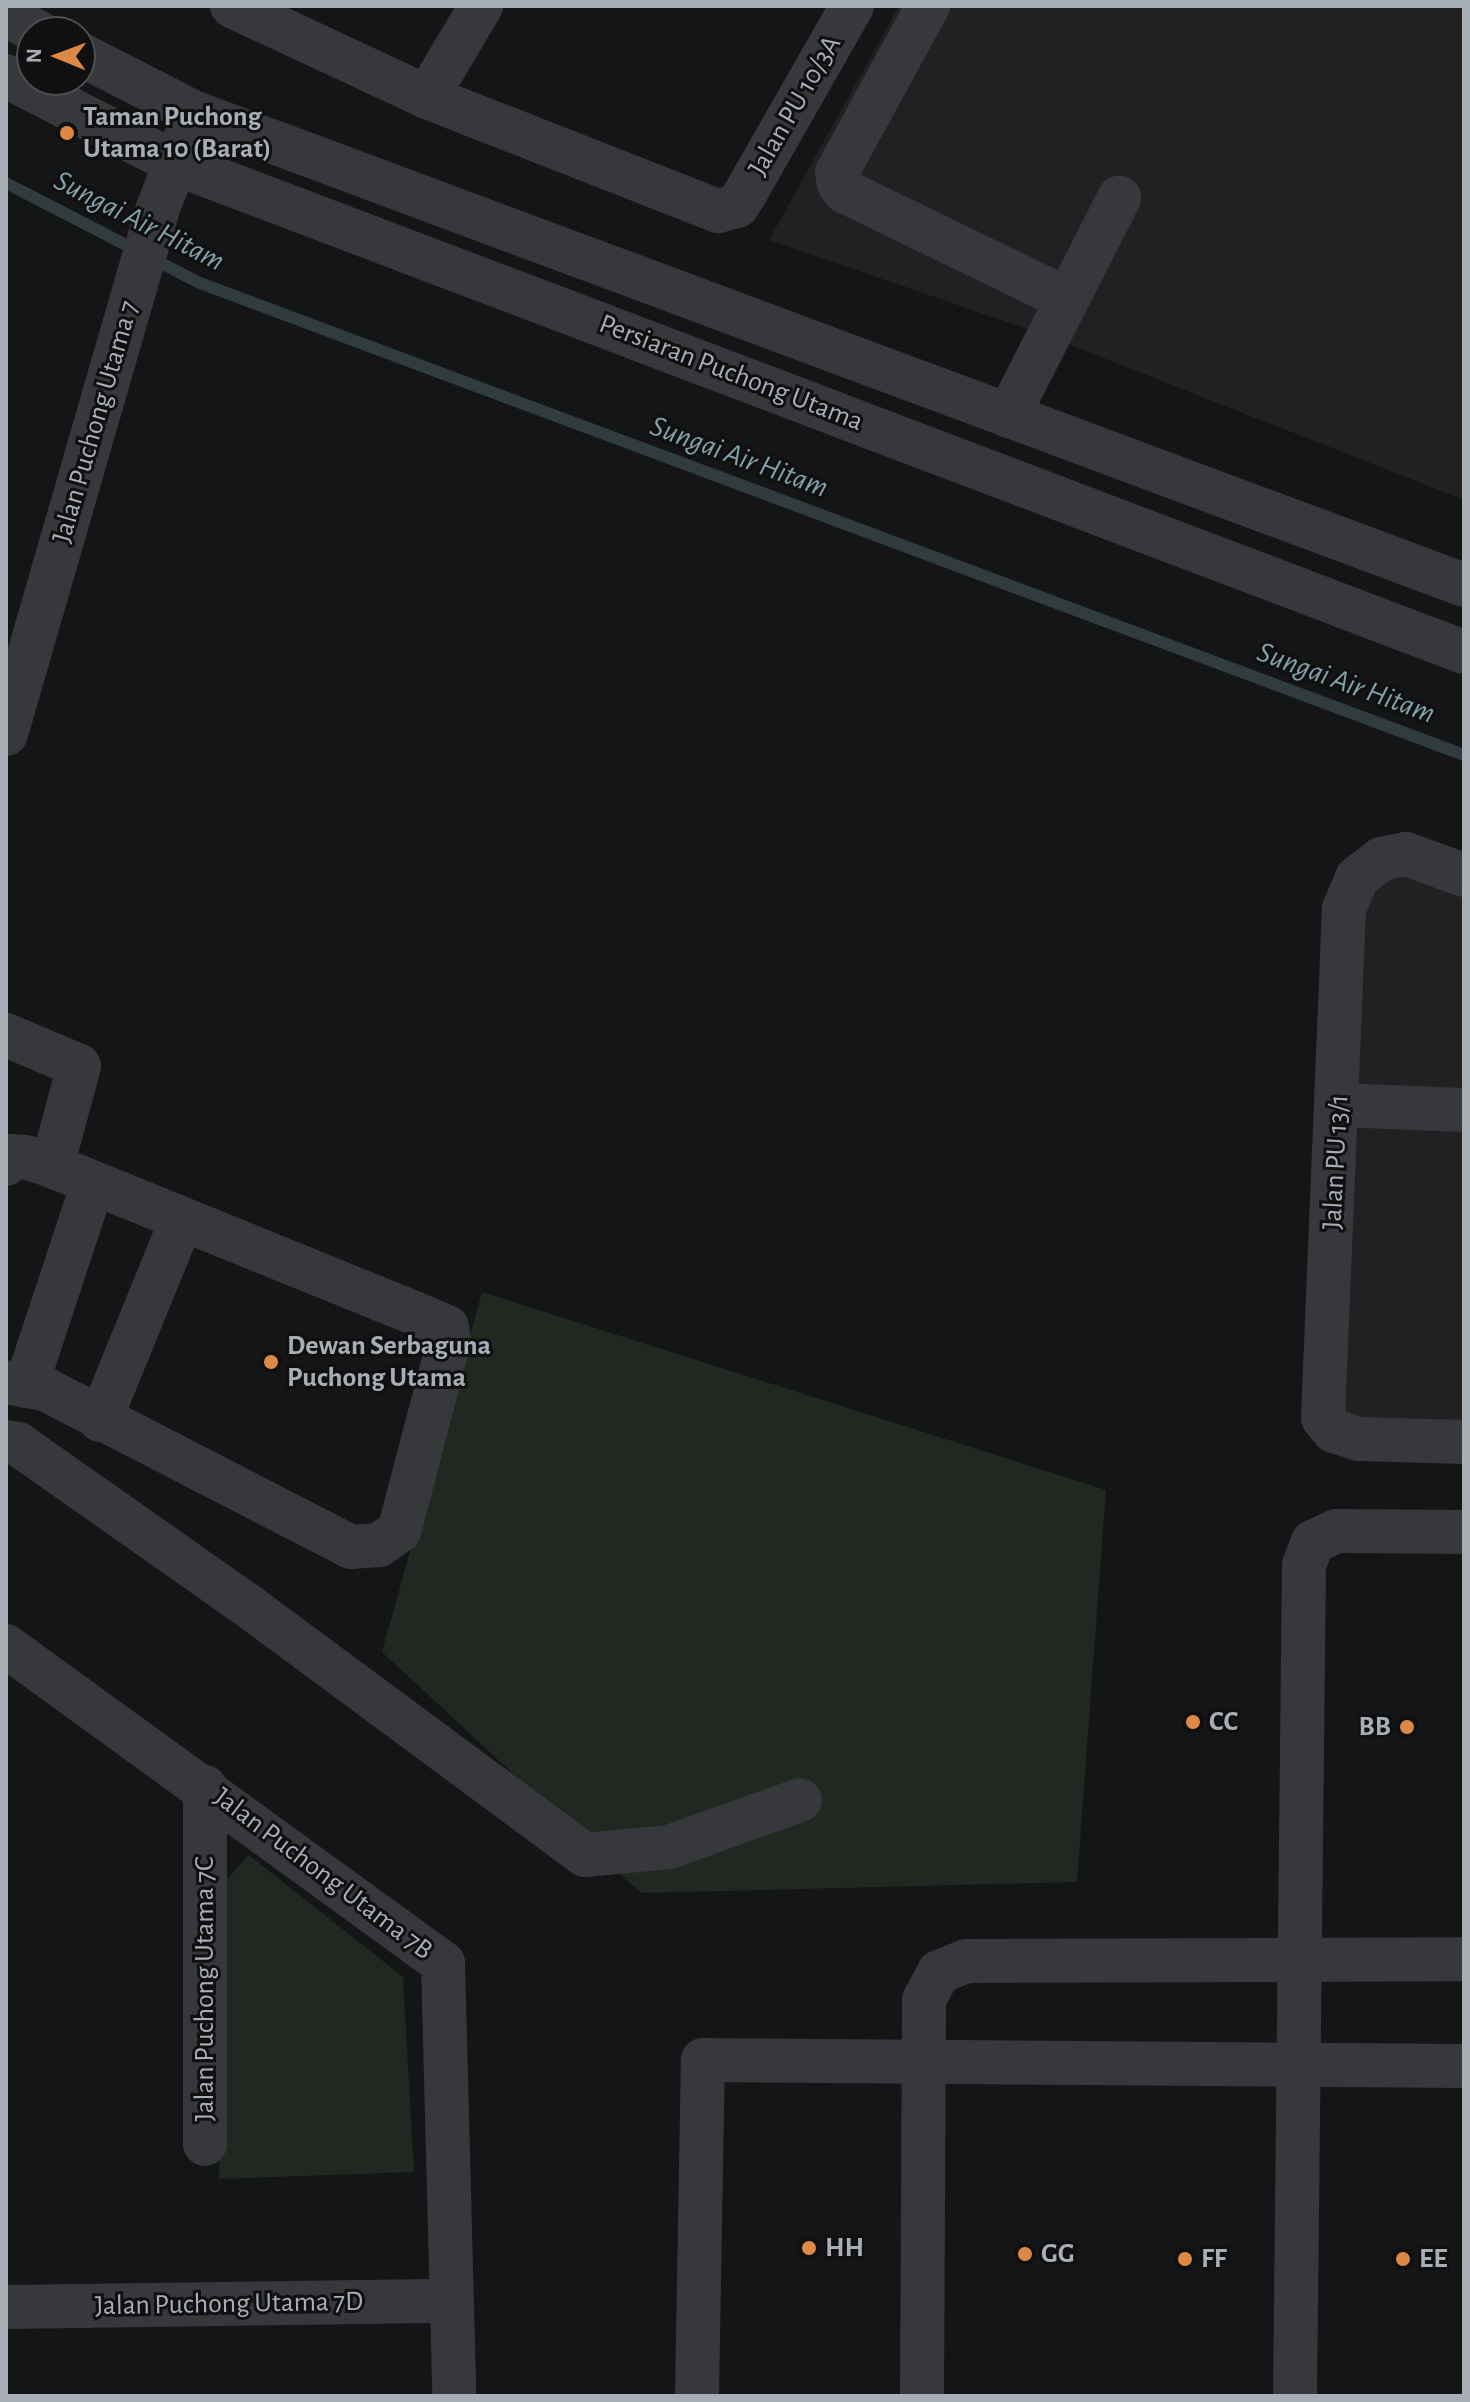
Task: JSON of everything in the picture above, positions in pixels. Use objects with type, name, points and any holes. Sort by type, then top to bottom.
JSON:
[{"type":"street","points":[[232,6],[427,97],[481,6]]},
{"type":"street","name":"Jalan PU 10/3A","points":[[427,97],[718,211],[737,206],[852,6]]},
{"type":"street","points":[[928,6],[837,172],[839,184],[844,191],[1066,299]]},
{"type":"street","name":"Persiaran Puchong Utama","points":[[96,62],[193,112],[1464,585]]},
{"type":"street","name":"Persiaran Puchong Utama","points":[[6,76],[177,164],[1464,652]]},
{"type":"street","name":"Jalan Puchong Utama 7","points":[[9,716],[158,208],[177,164],[193,112]]},
{"type":"street","points":[[1008,416],[1119,198]]},
{"type":"street","name":"Jalan PU 13/1","points":[[1464,875],[1406,854],[1381,859],[1357,878],[1344,908],[1339,1105],[1323,1418],[1334,1431],[1358,1439],[1464,1442]]},
{"type":"street","points":[[6,1035],[79,1066],[52,1166]]},
{"type":"street","points":[[1339,1105],[1464,1110]]},
{"type":"street","points":[[6,1164],[10,1156],[25,1157],[52,1166],[447,1327],[449,1341],[399,1531],[379,1545],[351,1547],[45,1389],[16,1384],[93,1183]]},
{"type":"street","points":[[100,1420],[182,1219]]},
{"type":"street","points":[[6,1442],[18,1444],[243,1602],[585,1855],[669,1847],[800,1800]]},
{"type":"street","points":[[1295,2396],[1304,1565],[1313,1542],[1337,1531],[1464,1532]]},
{"type":"street","name":"Jalan Puchong Utama 7B","points":[[6,1646],[205,1787],[443,1963],[454,2396]]},
{"type":"street","name":"Jalan Puchong Utama 7C","points":[[205,1787],[205,2144]]},
{"type":"street","points":[[922,2396],[924,2000],[939,1972],[966,1961],[1464,1959]]},
{"type":"street","points":[[697,2396],[703,2060],[924,2058],[1464,2066]]},
{"type":"street","name":"Jalan Puchong Utama 7D","points":[[6,2307],[451,2301]]},
{"type":"shaded area","points":[[899,6],[1464,6],[1464,500],[1045,335],[769,240]]},
{"type":"shaded area","points":[[1392,872],[1464,893],[1464,1429],[1345,1422],[1340,1403],[1358,918],[1367,889]]},
{"type":"shaded area","points":[[482,1292],[1106,1490],[1077,1882],[641,1893],[382,1652]]},
{"type":"shaded area","points":[[249,1855],[403,1977],[414,2172],[219,2179],[223,1883]]},
{"type":"waterway","name":"Sungai Air Hitam","points":[[6,183],[200,283],[1464,755]]},
{"type":"place","name":"Taman Puchong Utama 10 (Barat)","points":[[67,133]]},
{"type":"place","name":"Dewan Serbaguna Puchong Utama","points":[[271,1362]]},
{"type":"place","name":"CC","points":[[1193,1722]]},
{"type":"place","name":"BB","points":[[1407,1727]]},
{"type":"place","name":"HH","points":[[809,2248]]},
{"type":"place","name":"GG","points":[[1025,2254]]},
{"type":"place","name":"FF","points":[[1185,2259]]},
{"type":"place","name":"EE","points":[[1403,2259]]}]
